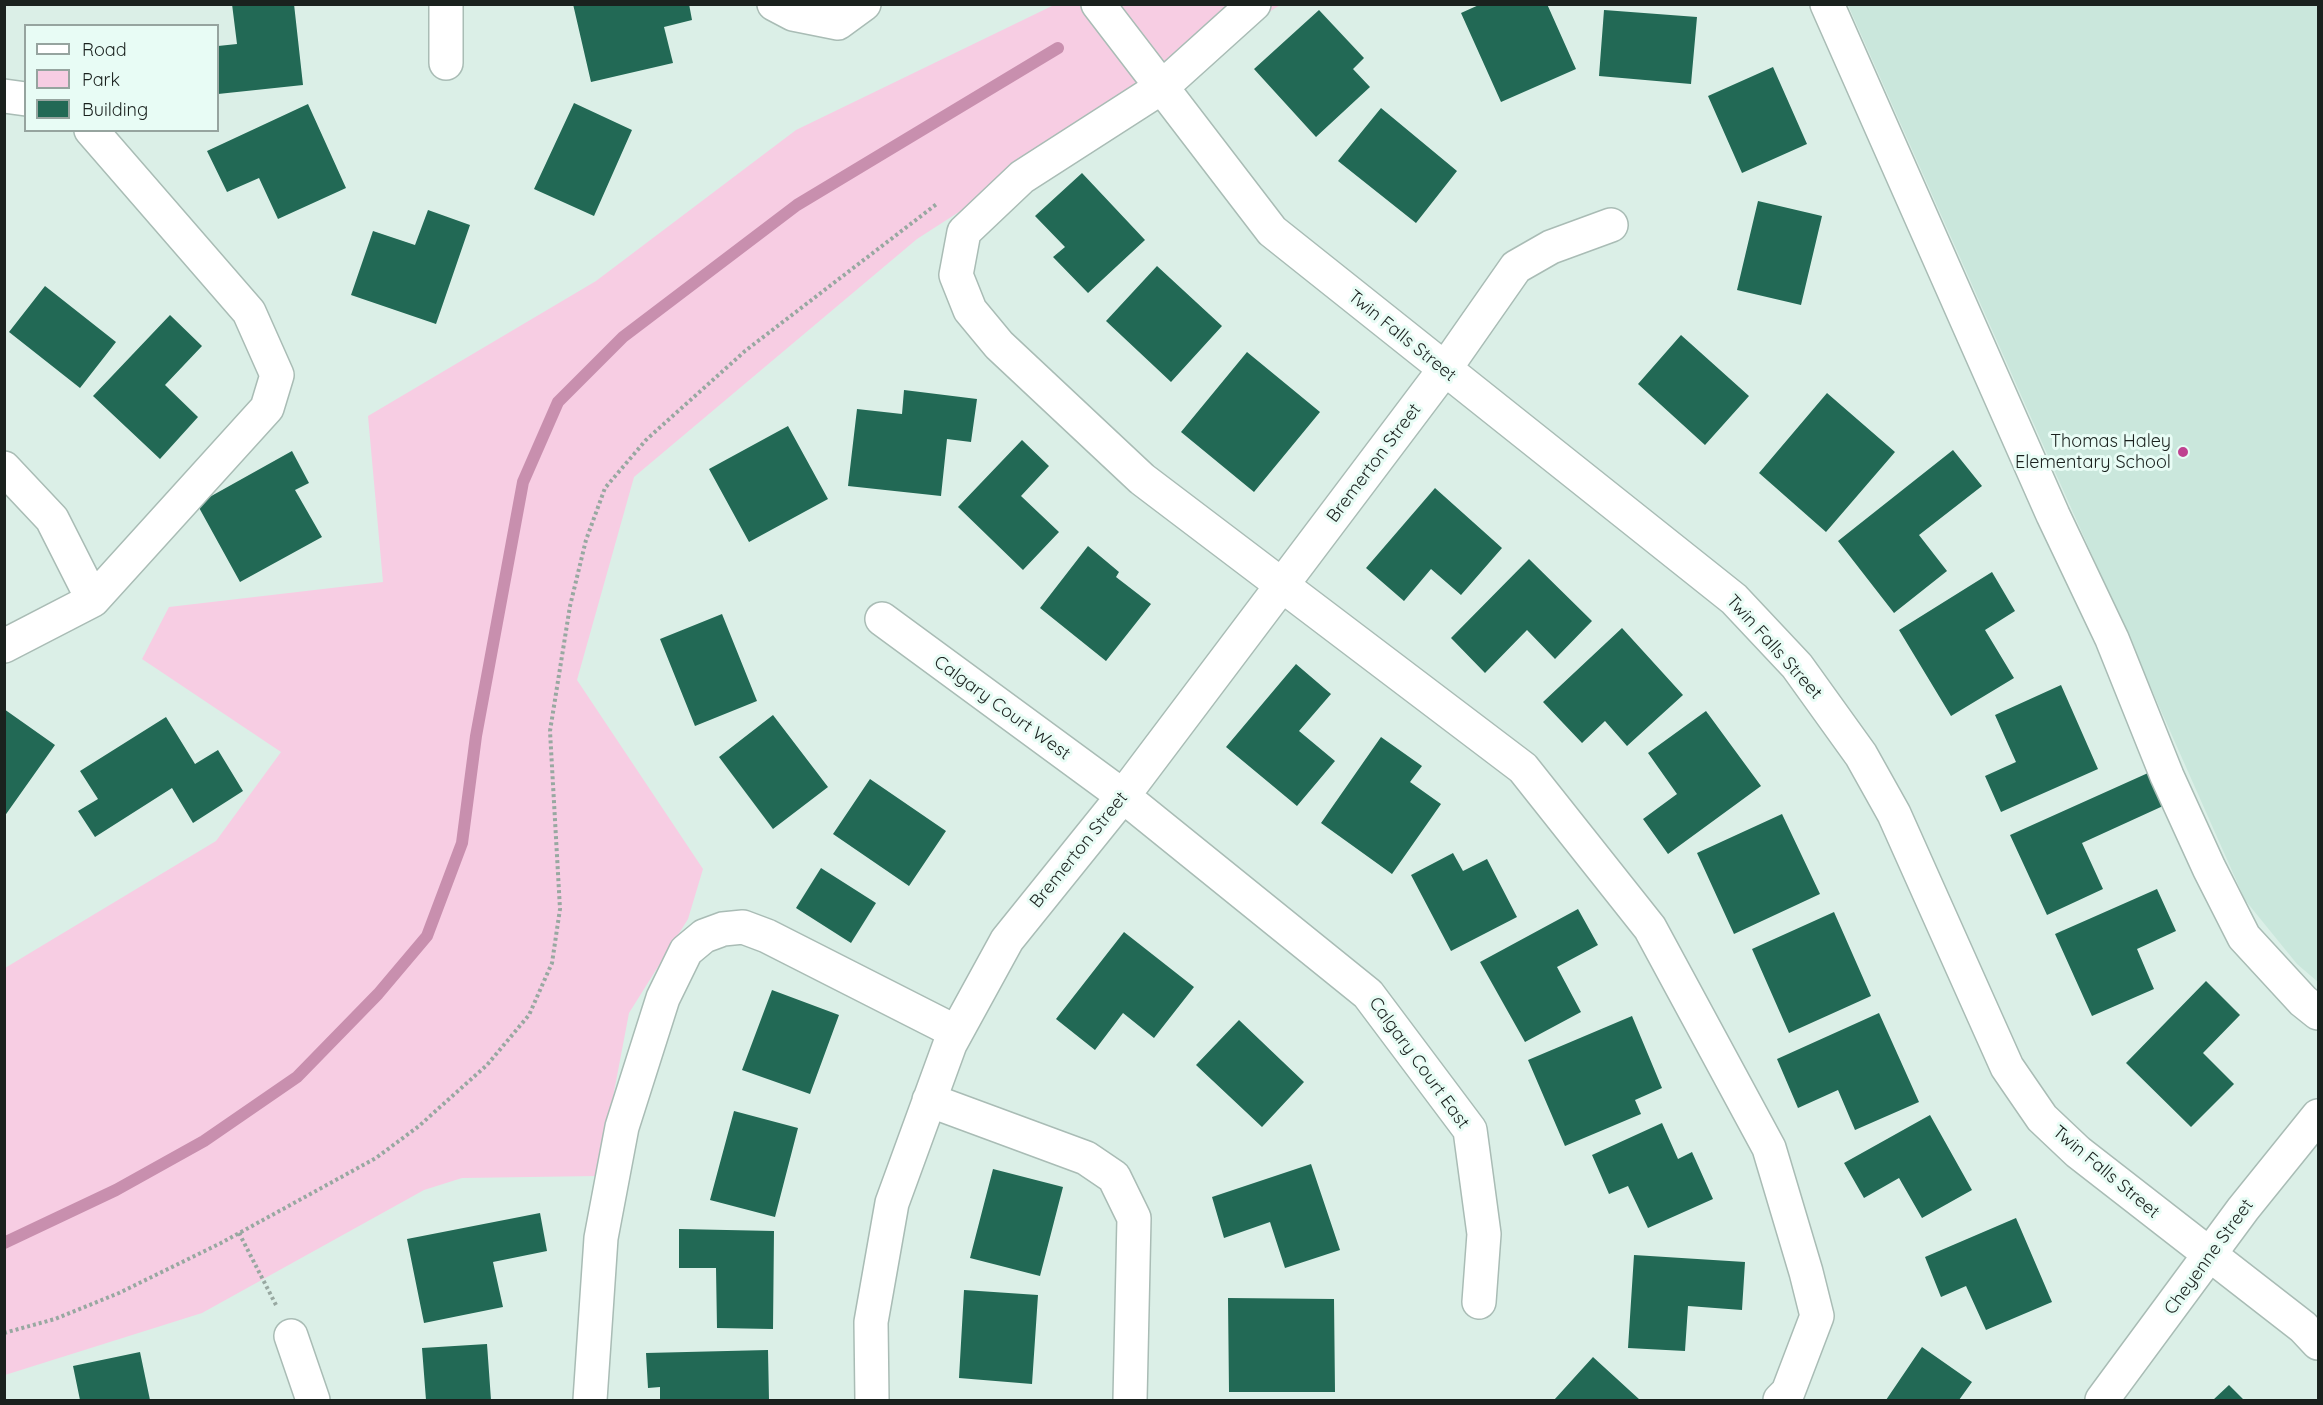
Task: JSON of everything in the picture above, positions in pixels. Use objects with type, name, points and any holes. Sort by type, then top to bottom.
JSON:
[{"type":"street","points":[[446,4],[446,63]]},
{"type":"street","points":[[774,4],[793,14],[838,23],[864,4]]},
{"type":"street","name":"Twin Falls Street","points":[[1098,4],[1272,231],[1734,599],[1797,666],[1861,755],[1894,814],[2007,1067],[2042,1118],[2078,1152],[2303,1327],[2319,1343]]},
{"type":"street","points":[[1254,4],[1162,87],[1022,177],[964,232],[956,275],[970,310],[999,345],[1142,479],[1523,768],[1650,928],[1768,1149],[1806,1272],[1817,1316],[1788,1392],[1780,1401]]},
{"type":"street","points":[[1827,4],[2053,515],[2112,639],[2168,776],[2209,868],[2244,937],[2303,1001],[2319,1013]]},
{"type":"street","points":[[4,96],[24,99]]},
{"type":"street","points":[[4,646],[93,600],[267,408],[278,375],[249,312],[93,132]]},
{"type":"street","name":"Bremerton Street","points":[[872,1401],[871,1322],[892,1203],[956,1032],[1007,940],[1123,796],[1444,370],[1516,267],[1551,247],[1611,225]]},
{"type":"street","points":[[4,468],[52,519],[93,600]]},
{"type":"street","name":"Calgary Court West","points":[[882,620],[1123,796]]},
{"type":"street","name":"Calgary Court East","points":[[1123,796],[1368,994],[1470,1130],[1484,1234],[1479,1302]]},
{"type":"street","points":[[591,1401],[601,1238],[622,1127],[663,998],[686,951],[704,936],[723,929],[743,927],[767,936],[956,1032]]},
{"type":"street","points":[[929,1100],[1086,1158],[1114,1177],[1134,1218],[1130,1401]]},
{"type":"street","name":"Cheyenne Street","points":[[2102,1401],[2243,1209],[2319,1116]]},
{"type":"street","points":[[291,1336],[313,1401]]},
{"type":"path","points":[[4,1333],[55,1319],[119,1293],[239,1233],[376,1158],[419,1126],[487,1065],[529,1016],[552,963],[560,909],[550,731],[570,606],[586,540],[605,488],[646,440],[745,351],[940,201]]},
{"type":"path","points":[[239,1233],[291,1336]]},
{"type":"shaded area","name":"Thomas Haley Elementary School","points":[[1848,5],[2318,5],[2318,982],[2297,964],[2245,900]]},
{"type":"green space","points":[[1054,5],[1280,5],[917,239],[634,477],[577,680],[703,869],[688,919],[629,1013],[598,1176],[462,1178],[424,1190],[202,1313],[5,1375],[5,968],[216,841],[281,752],[142,659],[169,607],[383,582],[368,416],[596,281],[796,130]]},
{"type":"building","points":[[232,4],[294,4],[303,85],[219,94],[219,46],[237,44]]},
{"type":"building","points":[[573,4],[689,4],[692,20],[664,27],[673,63],[591,82]]},
{"type":"building","points":[[1481,4],[1547,4],[1576,69],[1501,102],[1461,13]]},
{"type":"building","points":[[1319,10],[1364,58],[1353,69],[1370,87],[1316,137],[1254,69]]},
{"type":"building","points":[[1604,10],[1697,17],[1691,84],[1599,76]]},
{"type":"building","points":[[1773,67],[1807,144],[1742,173],[1708,96]]},
{"type":"building","points":[[574,103],[632,130],[594,216],[534,189]]},
{"type":"building","points":[[308,104],[346,188],[278,219],[259,178],[227,192],[207,151]]},
{"type":"building","points":[[1381,108],[1457,171],[1416,223],[1338,161]]},
{"type":"building","points":[[1082,173],[1145,240],[1088,293],[1053,257],[1065,247],[1035,216]]},
{"type":"building","points":[[1758,201],[1822,216],[1801,305],[1737,290]]},
{"type":"building","points":[[428,210],[470,225],[436,324],[351,295],[373,231],[415,245]]},
{"type":"building","points":[[1157,266],[1222,326],[1171,382],[1106,321]]},
{"type":"building","points":[[45,286],[116,342],[80,388],[9,332]]},
{"type":"building","points":[[170,315],[202,346],[165,385],[198,417],[160,459],[93,396]]},
{"type":"building","points":[[1681,335],[1749,396],[1705,445],[1638,384]]},
{"type":"building","points":[[1247,352],[1320,412],[1254,492],[1181,432]]},
{"type":"building","points":[[904,390],[977,399],[971,442],[947,439],[941,496],[848,486],[857,409],[902,414]]},
{"type":"building","points":[[1827,393],[1895,452],[1826,532],[1759,473]]},
{"type":"building","points":[[788,426],[828,499],[749,542],[709,469]]},
{"type":"building","points":[[1022,440],[1049,466],[1021,496],[1059,532],[1023,570],[958,507]]},
{"type":"building","points":[[1953,450],[1982,486],[1919,535],[1947,571],[1894,613],[1838,541]]},
{"type":"building","points":[[292,451],[309,483],[295,490],[322,537],[240,582],[197,504]]},
{"type":"building","points":[[1435,488],[1502,548],[1461,595],[1431,569],[1404,601],[1366,568]]},
{"type":"building","points":[[1088,546],[1119,572],[1116,577],[1151,604],[1106,661],[1040,608]]},
{"type":"building","points":[[1529,559],[1592,621],[1555,659],[1527,630],[1485,673],[1451,638]]},
{"type":"building","points":[[1992,572],[2015,611],[1985,630],[2014,678],[1951,716],[1899,630]]},
{"type":"building","points":[[722,614],[757,701],[695,726],[660,639]]},
{"type":"building","points":[[1622,628],[1683,695],[1627,746],[1605,721],[1582,743],[1543,702]]},
{"type":"building","points":[[1296,664],[1331,694],[1299,731],[1335,761],[1297,806],[1226,747]]},
{"type":"building","points":[[2061,685],[2098,769],[2001,812],[1985,776],[2016,762],[1995,715]]},
{"type":"building","points":[[4,709],[55,745],[4,817]]},
{"type":"building","points":[[1706,711],[1761,786],[1668,854],[1643,819],[1677,794],[1648,753]]},
{"type":"building","points":[[773,715],[828,787],[773,829],[719,757]]},
{"type":"building","points":[[166,717],[195,764],[218,750],[243,791],[193,823],[172,788],[95,837],[78,811],[98,799],[80,771]]},
{"type":"building","points":[[1381,737],[1422,766],[1410,782],[1441,804],[1392,874],[1321,823]]},
{"type":"building","points":[[2148,773],[2163,806],[2082,843],[2103,889],[2047,915],[2010,835]]},
{"type":"building","points":[[870,779],[946,831],[909,886],[833,834]]},
{"type":"building","points":[[1782,814],[1820,894],[1734,934],[1697,853]]},
{"type":"building","points":[[1453,853],[1463,871],[1487,859],[1517,917],[1451,951],[1411,875]]},
{"type":"building","points":[[821,868],[876,903],[851,943],[796,908]]},
{"type":"building","points":[[2157,889],[2176,931],[2137,949],[2154,989],[2092,1016],[2055,934]]},
{"type":"building","points":[[1578,909],[1598,945],[1557,967],[1581,1012],[1525,1042],[1480,962]]},
{"type":"building","points":[[1834,912],[1871,996],[1789,1033],[1752,949]]},
{"type":"building","points":[[1124,932],[1194,987],[1154,1038],[1123,1013],[1095,1050],[1056,1019]]},
{"type":"building","points":[[2206,981],[2240,1015],[2203,1053],[2234,1084],[2191,1127],[2126,1063]]},
{"type":"building","points":[[772,990],[839,1015],[810,1094],[742,1070]]},
{"type":"building","points":[[1879,1013],[1919,1102],[1855,1130],[1838,1090],[1798,1108],[1777,1059]]},
{"type":"building","points":[[1632,1016],[1662,1088],[1635,1100],[1641,1114],[1565,1146],[1528,1060]]},
{"type":"building","points":[[1239,1020],[1304,1082],[1262,1127],[1196,1065]]},
{"type":"building","points":[[734,1111],[798,1128],[775,1217],[710,1200]]},
{"type":"building","points":[[1930,1115],[1972,1190],[1922,1218],[1899,1178],[1864,1198],[1844,1163]]},
{"type":"building","points":[[1662,1123],[1678,1159],[1692,1152],[1713,1199],[1648,1228],[1628,1186],[1609,1194],[1592,1155]]},
{"type":"building","points":[[1311,1164],[1340,1250],[1285,1268],[1270,1222],[1224,1238],[1212,1197]]},
{"type":"building","points":[[993,1169],[1063,1187],[1040,1276],[970,1258]]},
{"type":"building","points":[[540,1213],[547,1251],[493,1262],[503,1307],[424,1323],[407,1239]]},
{"type":"building","points":[[2016,1218],[2052,1302],[1986,1330],[1966,1286],[1941,1297],[1925,1257]]},
{"type":"building","points":[[679,1229],[774,1231],[773,1329],[717,1328],[716,1268],[679,1268]]},
{"type":"building","points":[[1634,1255],[1745,1262],[1742,1310],[1688,1306],[1685,1351],[1628,1348]]},
{"type":"building","points":[[964,1290],[1038,1295],[1032,1384],[959,1378]]},
{"type":"building","points":[[1228,1298],[1334,1299],[1335,1392],[1229,1392]]},
{"type":"building","points":[[487,1344],[491,1400],[426,1400],[422,1348]]},
{"type":"building","points":[[1922,1347],[1972,1382],[1959,1400],[1886,1400]]},
{"type":"building","points":[[768,1350],[769,1400],[660,1400],[660,1387],[648,1388],[646,1353]]},
{"type":"building","points":[[140,1352],[150,1400],[80,1400],[73,1366]]},
{"type":"building","points":[[1593,1357],[1640,1400],[1554,1400]]},
{"type":"building","points":[[2229,1385],[2244,1400],[2213,1400]]},
{"type":"waterway","points":[[4,1243],[116,1190],[204,1141],[297,1077],[378,994],[427,936],[462,843],[476,736],[523,482],[558,402],[623,337],[797,205],[1058,48]]},
{"type":"place","name":"Thomas Haley Elementary School","points":[[2183,452]]}]
